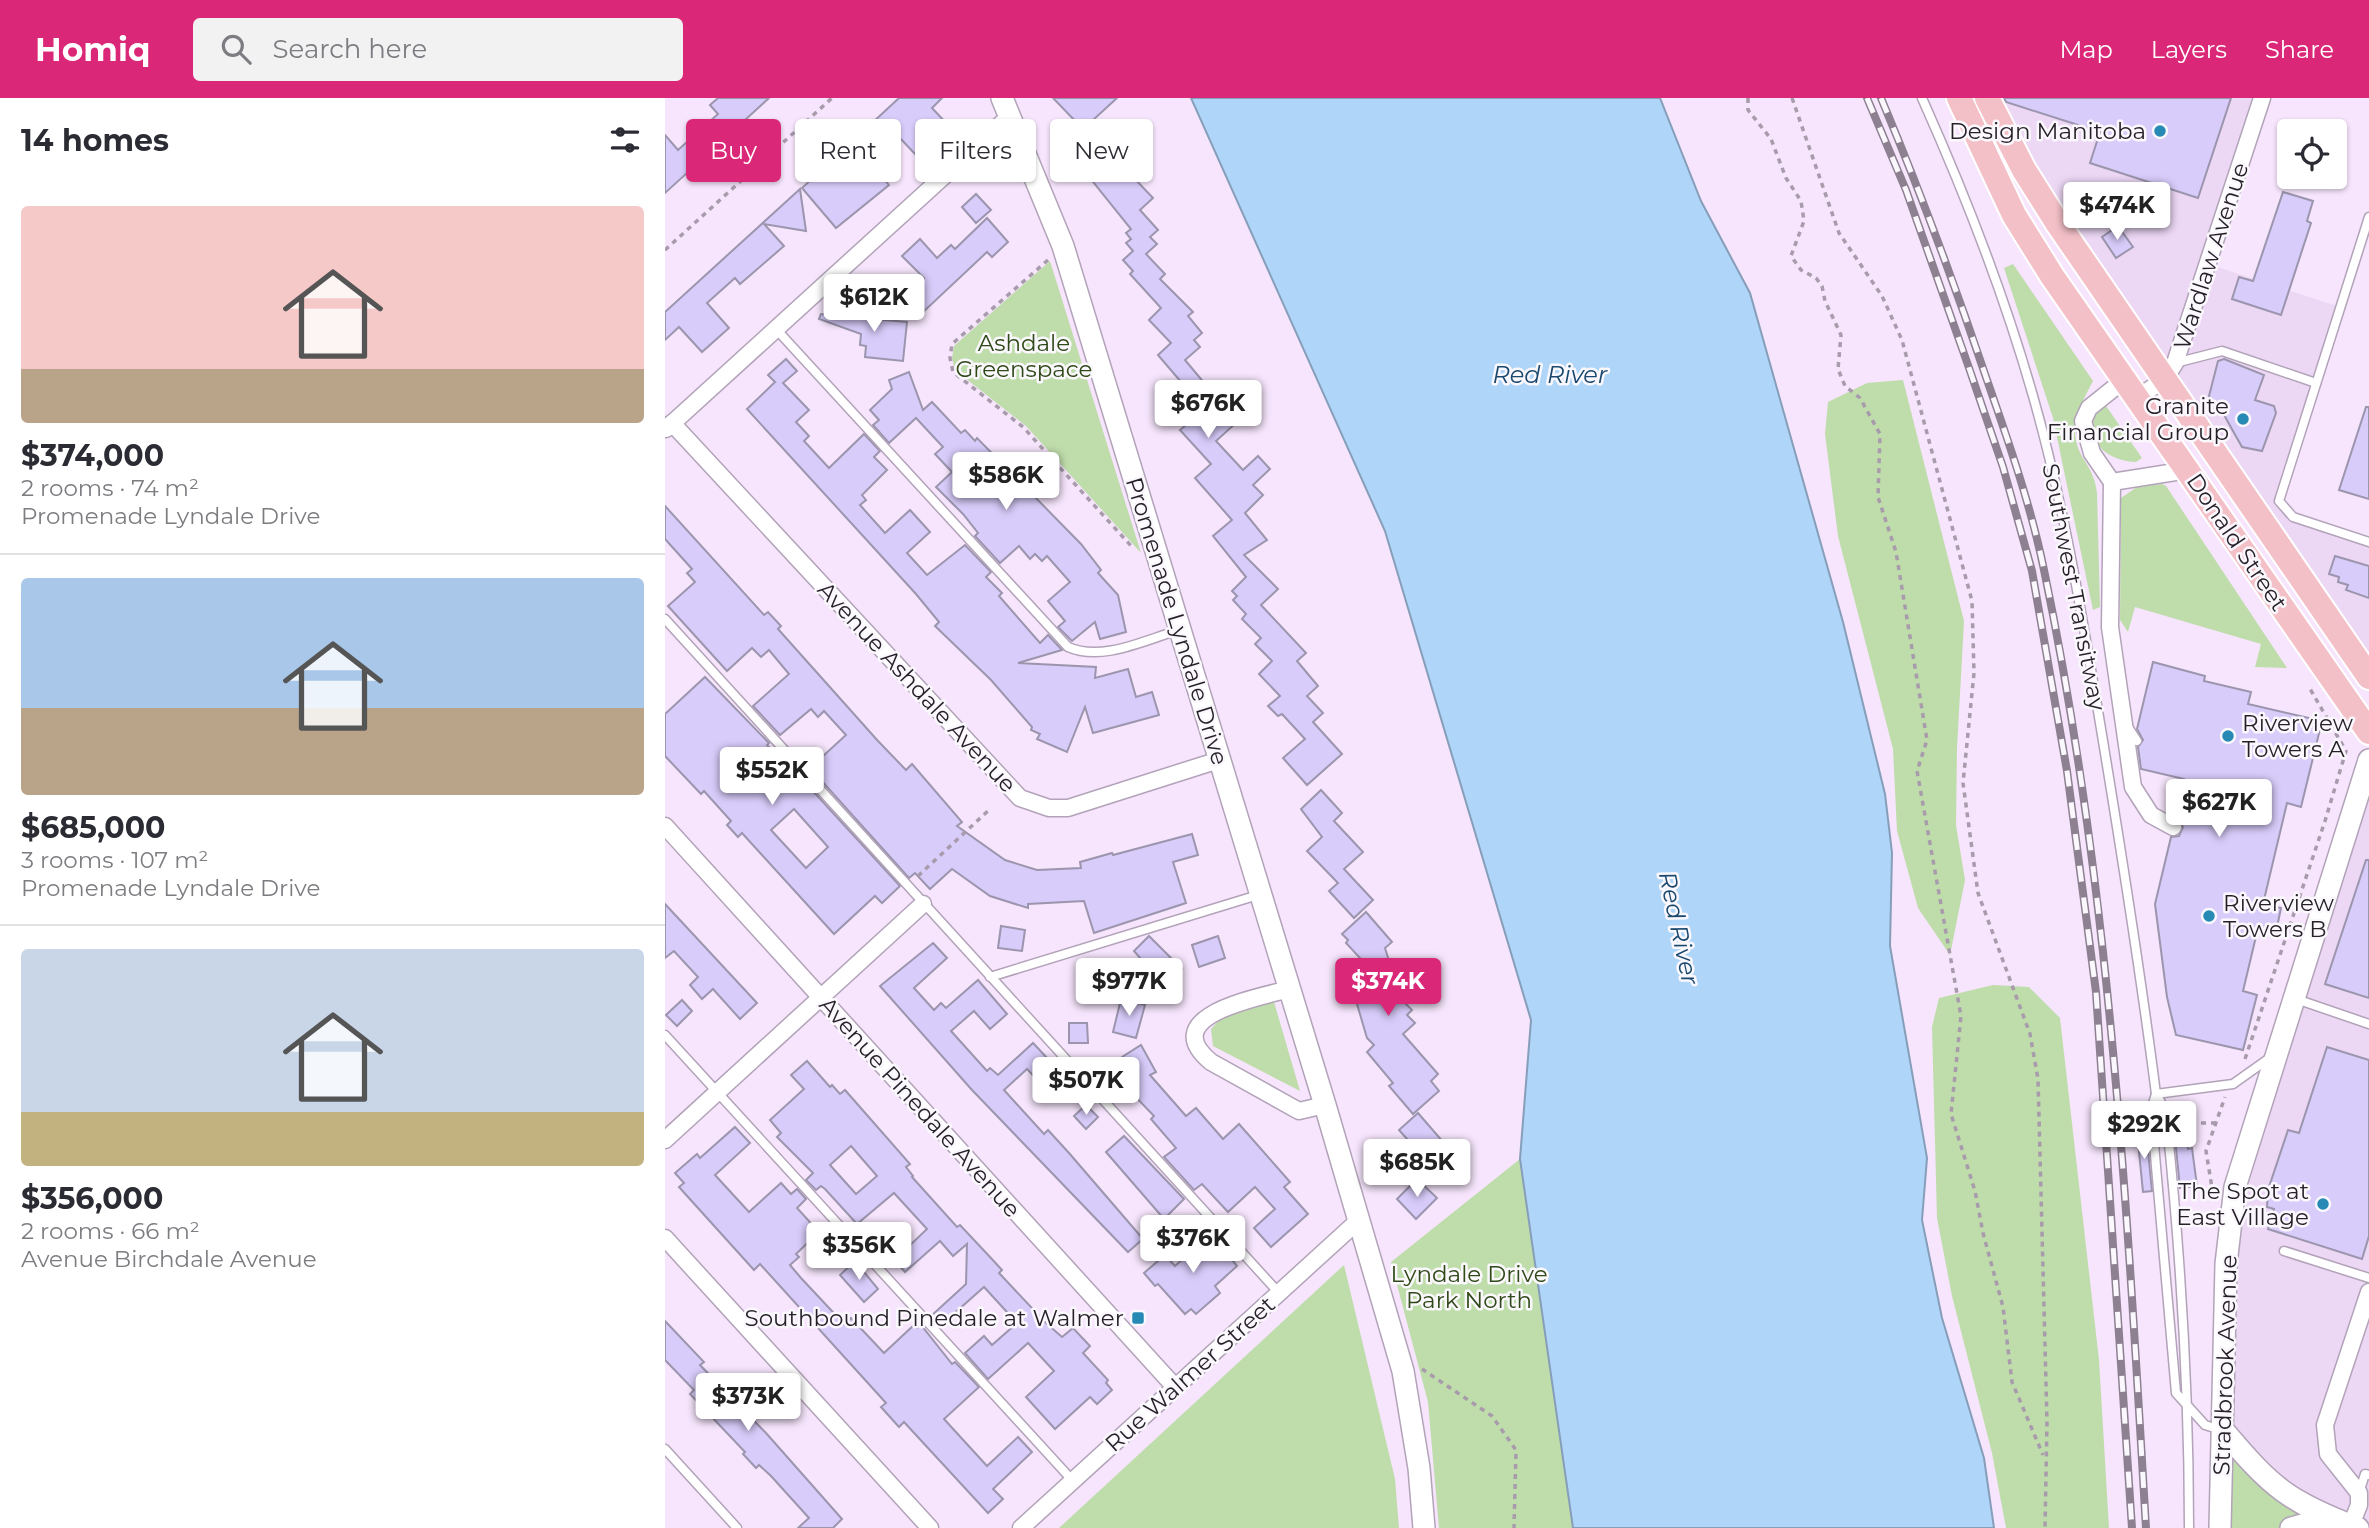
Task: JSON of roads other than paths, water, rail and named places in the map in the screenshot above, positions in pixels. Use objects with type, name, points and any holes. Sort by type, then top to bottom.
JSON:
[{"type":"main road","name":"Donald Street","points":[[1959,98],[2014,215],[2369,732]]},
{"type":"main road","name":"Donald Street","points":[[1987,98],[2024,170],[2170,371],[2369,677]]},
{"type":"street","name":"Wardlaw Avenue","points":[[2112,482],[2092,453],[2083,421],[2088,408],[2170,371],[2262,98]]},
{"type":"street","name":"Promenade Lyndale Drive","points":[[1007,107],[1063,246],[1359,1220],[1403,1371],[1419,1468],[1424,1528]]},
{"type":"street","points":[[669,427],[776,329],[1007,107]]},
{"type":"street","name":"Avenue Ashdale Avenue","points":[[669,427],[1020,798],[1049,808],[1068,808],[1219,760]]},
{"type":"street","points":[[2173,827],[2151,815],[2133,787],[2109,627],[2112,482],[2188,470]]},
{"type":"street","name":"Stradbrook Avenue","points":[[2220,1528],[2226,1264],[2235,1187],[2369,760]]},
{"type":"street","name":"Avenue Pinedale Avenue","points":[[665,826],[1175,1387]]},
{"type":"street","points":[[665,1140],[923,904]]},
{"type":"street","points":[[1289,989],[1215,1010],[1200,1025],[1197,1041],[1211,1062],[1299,1111],[1325,1105]]},
{"type":"street","name":"Rue Walmer Street","points":[[1021,1528],[1359,1220]]},
{"type":"street","points":[[665,1238],[930,1528]]},
{"type":"street","points":[[2224,1431],[2278,1490],[2327,1518],[2355,1527],[2359,1493],[2328,1454],[2325,1426],[2369,1292]]},
{"type":"street","points":[[2291,1528],[2327,1518]]},
{"type":"lane","name":"Southwest Transitway","points":[[1922,98],[1985,250],[2033,395],[2059,500],[2131,907],[2156,1094],[2164,1108],[2180,1245],[2189,1411],[2189,1528]]},
{"type":"lane","points":[[2369,217],[2279,501],[2293,517],[2369,542]]},
{"type":"lane","points":[[776,329],[1068,647],[1083,653],[1097,653],[1179,631]]},
{"type":"lane","points":[[2170,371],[2222,351],[2316,383]]},
{"type":"lane","points":[[665,619],[1279,1293]]},
{"type":"lane","points":[[2123,719],[2137,741]]},
{"type":"lane","points":[[990,977],[1261,894]]},
{"type":"lane","points":[[2294,998],[2369,1024]]},
{"type":"lane","points":[[665,1035],[1073,1481]]},
{"type":"lane","points":[[2156,1094],[2233,1084],[2276,1053]]},
{"type":"lane","name":"Southwest Transitway","points":[[2156,1094],[2151,1110],[2176,1393],[2189,1411]]},
{"type":"lane","points":[[2284,1251],[2369,1279]]},
{"type":"lane","points":[[2189,1411],[2204,1425],[2224,1431]]},
{"type":"lane","points":[[665,1449],[737,1528]]},
{"type":"lane","points":[[2359,1493],[2365,1474],[2369,1475]]},
{"type":"water","name":"Red River","points":[[1191,98],[1660,98],[1701,201],[1750,293],[1843,622],[1885,794],[1892,853],[1890,946],[1927,1158],[1922,1220],[1942,1318],[1984,1458],[1994,1528],[1573,1528],[1520,1159],[1531,1020],[1385,531]]},
{"type":"railway","points":[[1867,98],[1906,190],[1968,365],[2003,467],[2032,571],[2067,771],[2096,992],[2132,1528]]},
{"type":"railway","points":[[1881,98],[1950,274],[2019,475],[2039,546],[2067,689],[2085,808],[2113,1048],[2146,1528]]},
{"type":"place","name":"Design Manitoba","points":[[2160,131]]},
{"type":"place","name":"Granite Financial Group","points":[[2243,419]]},
{"type":"place","name":"Riverview Towers A","points":[[2228,736]]},
{"type":"place","name":"Riverview Towers B","points":[[2209,916]]},
{"type":"place","name":"The Spot at East Village","points":[[2323,1204]]},
{"type":"place","name":"Southbound Pinedale at Walmer","points":[[1138,1318]]},
{"type":"park label","name":"Ashdale Greenspace","points":[[1024,356]]},
{"type":"park label","name":"Lyndale Drive Park North","points":[[1469,1287]]}]
